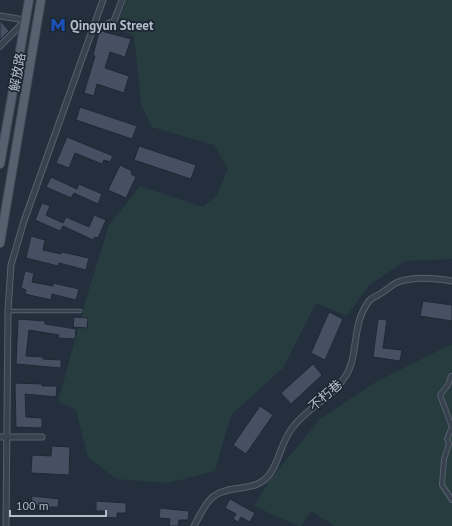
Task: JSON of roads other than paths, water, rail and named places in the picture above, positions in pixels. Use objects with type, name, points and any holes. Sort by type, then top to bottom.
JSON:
[{"type":"main road","points":[[0,164],[29,0]]},
{"type":"main road","name":"解放路","points":[[0,243],[41,0]]},
{"type":"street","points":[[6,526],[8,312],[11,265],[16,246],[103,0]]},
{"type":"street","points":[[93,30],[114,21],[122,0]]},
{"type":"street","points":[[0,16],[25,20]]},
{"type":"street","points":[[0,46],[25,20]]},
{"type":"street","name":"不朽巷","points":[[194,526],[212,496],[226,489],[256,486],[268,476],[283,442],[292,427],[306,412],[335,390],[346,377],[351,363],[355,335],[360,318],[371,300],[398,282],[432,277],[452,280]]},
{"type":"street","points":[[451,376],[448,385],[440,396],[452,427],[447,439],[449,444],[444,459],[442,485],[452,500]]},
{"type":"street","points":[[0,437],[42,437]]},
{"type":"lane","points":[[8,312],[80,311]]},
{"type":"place","name":"Qingyun Street","points":[[58,25]]}]
